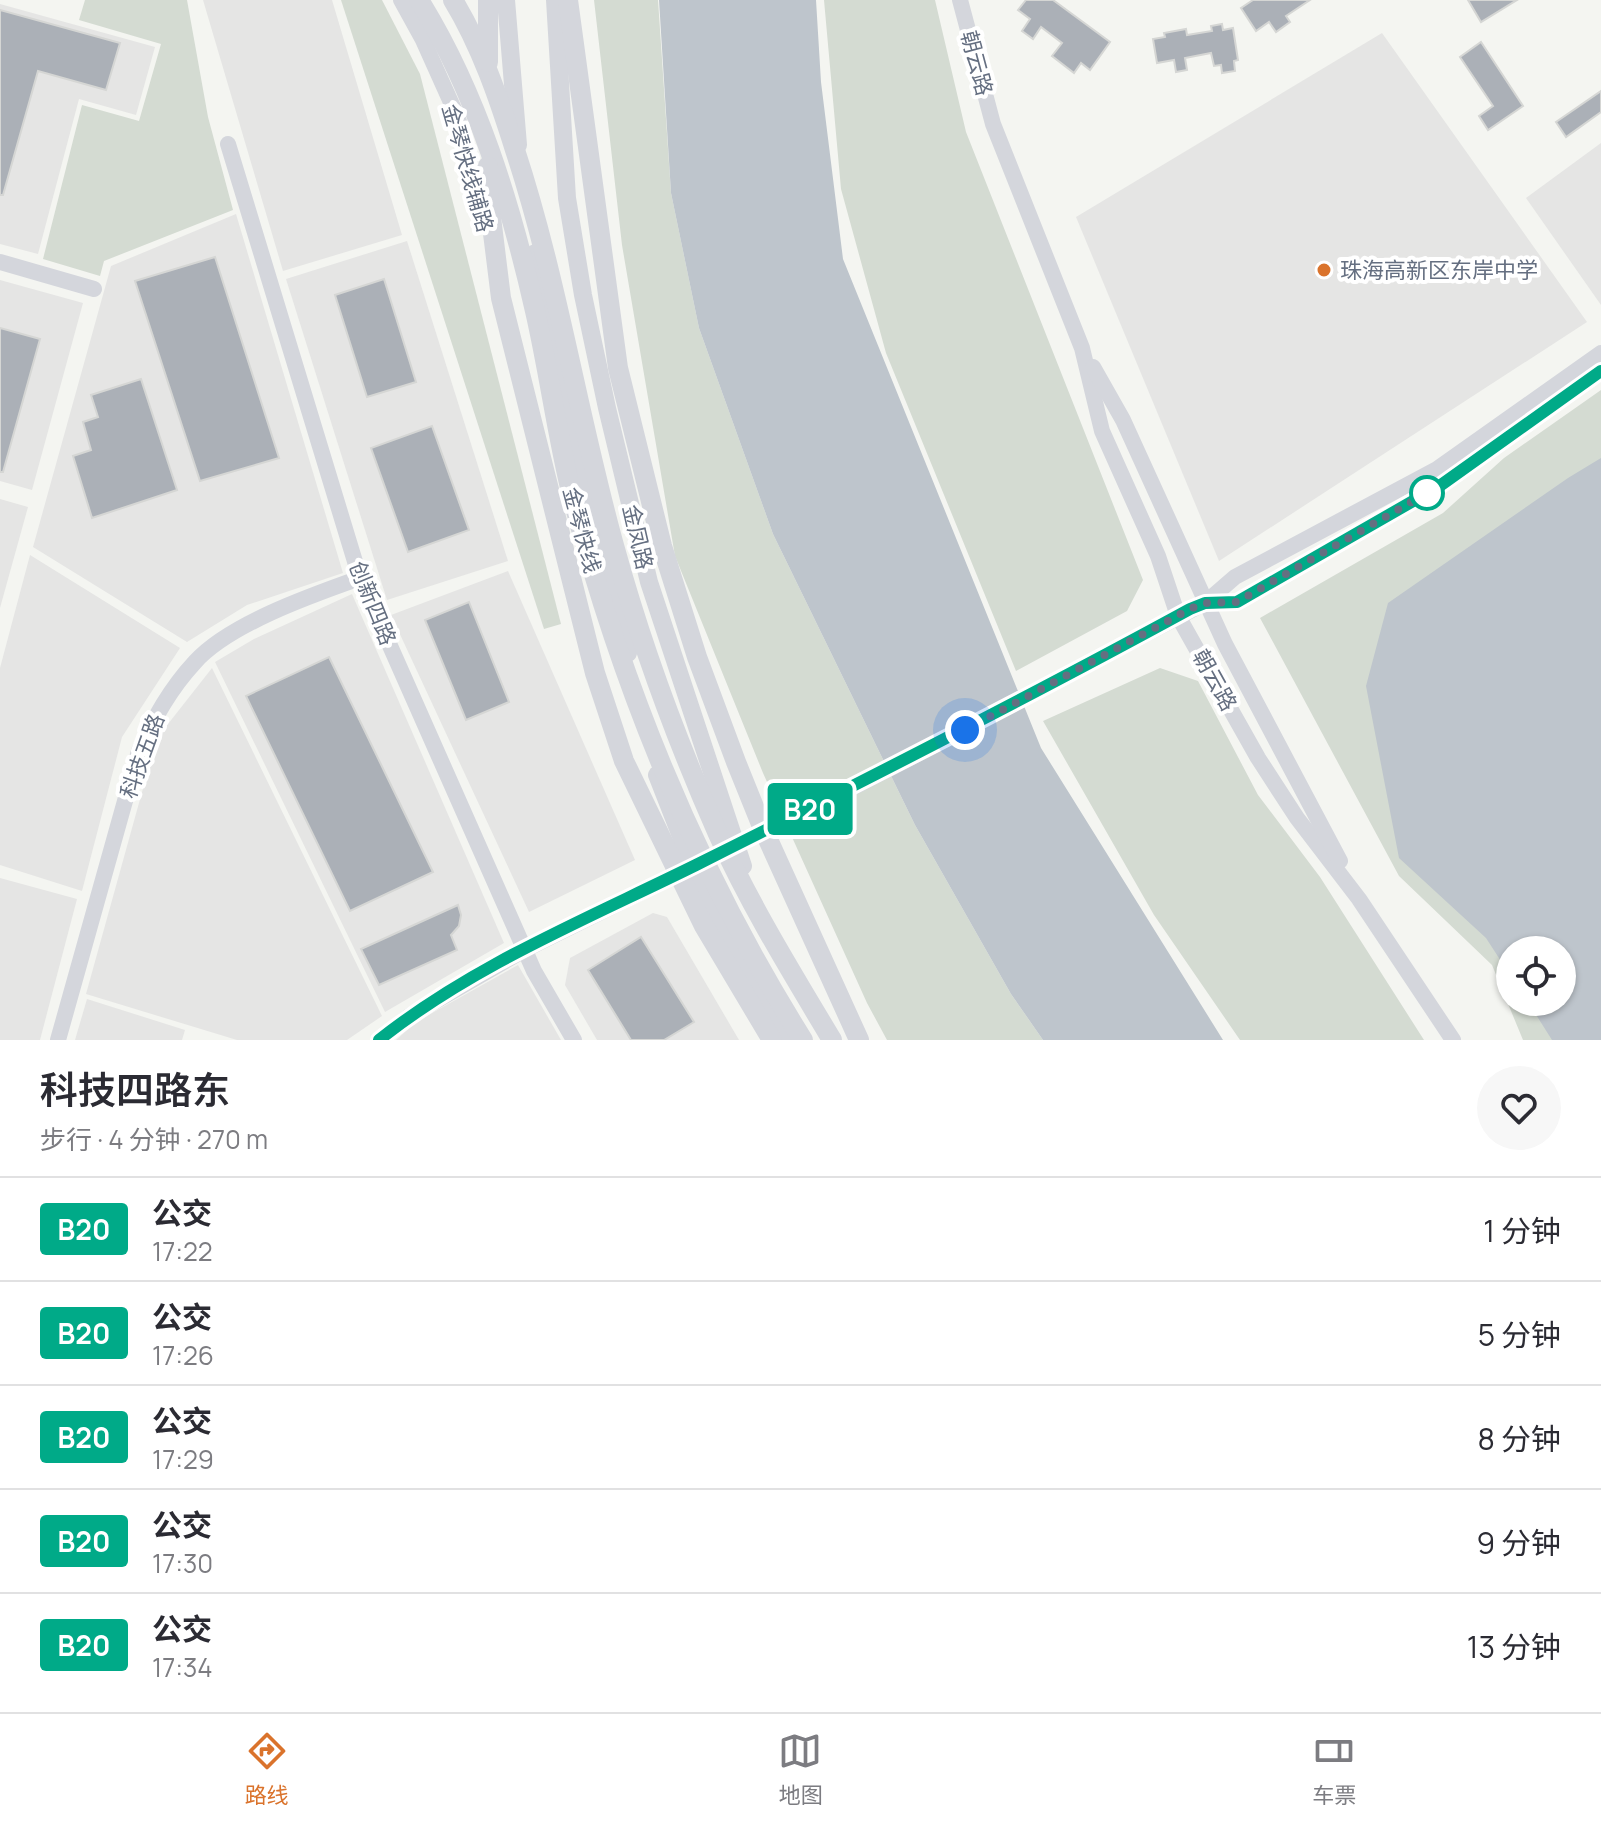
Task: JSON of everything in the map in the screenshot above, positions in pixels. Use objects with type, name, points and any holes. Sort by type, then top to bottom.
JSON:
[{"type":"highway","name":"金琴快线","points":[[419,0],[459,76],[496,170],[535,310],[571,492],[597,588],[625,671],[657,757],[698,852],[724,904],[803,1040]]},
{"type":"highway","name":"金琴快线","points":[[453,0],[468,25],[499,100],[532,203],[614,548],[651,670],[719,836],[832,1040]]},
{"type":"highway","points":[[488,0],[488,193],[501,298],[595,673],[624,761],[704,926],[772,1040]]},
{"type":"highway","points":[[568,0],[618,368],[662,546],[697,657],[736,762],[859,1040]]},
{"type":"main road","name":"金凤路","points":[[506,0],[523,199],[578,450],[660,786],[693,867],[739,961],[788,1040]]},
{"type":"main road","name":"金凤路","points":[[555,0],[567,198],[598,365],[649,582],[735,846],[773,935],[839,1040]]},
{"type":"street","name":"金琴快线辅路","points":[[401,0],[423,40],[458,118],[501,298]]},
{"type":"street","name":"朝云路","points":[[960,0],[993,124],[1082,348],[1123,420],[1205,603],[1359,899]]},
{"type":"street","name":"创新四路","points":[[228,144],[360,578],[534,971],[574,1040]]},
{"type":"street","points":[[0,262],[94,289]]},
{"type":"street","name":"朝云路","points":[[1082,348],[1102,431],[1158,556],[1178,616],[1258,758],[1297,818],[1359,899],[1453,1040]]},
{"type":"street","points":[[379,1040],[408,1017],[526,949],[864,782],[1205,603],[1235,577],[1437,469],[1601,353]]},
{"type":"street","points":[[1205,603],[1237,602],[1441,485],[1601,371]]},
{"type":"street","name":"科技五路","points":[[58,1040],[139,751],[158,709],[196,659],[228,637],[263,617],[360,578]]},
{"type":"shaded area","points":[[85,0],[187,0],[208,117],[233,210],[104,261],[100,276],[43,259],[82,105],[139,121],[161,44],[79,20]]},
{"type":"shaded area","points":[[203,0],[332,0],[402,235],[283,271]]},
{"type":"shaded area","points":[[341,0],[382,0],[420,74],[561,624],[544,629]]},
{"type":"shaded area","points":[[594,0],[658,0],[671,193],[699,328],[773,534],[915,825],[1011,994],[1043,1040],[887,1040],[867,1003],[763,773],[675,556],[622,245]]},
{"type":"shaded area","points":[[659,0],[816,0],[821,82],[843,259],[1041,748],[1223,1040],[1043,1040],[1011,994],[915,825],[773,534],[699,328],[671,193]]},
{"type":"shaded area","points":[[824,0],[935,0],[966,132],[1143,580],[1127,611],[1016,671],[886,353],[841,189]]},
{"type":"shaded area","points":[[0,4],[155,47],[136,115],[79,99],[38,254],[0,244]]},
{"type":"shaded area","name":"珠海高新区东岸中学","points":[[1382,33],[1587,322],[1219,561],[1076,217]]},
{"type":"shaded area","points":[[1601,143],[1601,305],[1526,198]]},
{"type":"shaded area","points":[[236,214],[343,573],[247,605],[187,642],[33,547],[111,266]]},
{"type":"shaded area","points":[[407,241],[508,561],[387,600],[286,279]]},
{"type":"shaded area","points":[[0,280],[83,303],[32,490],[0,481]]},
{"type":"shaded area","points":[[1601,390],[1601,1040],[1523,1040],[1513,1016],[1576,1016],[1576,936],[1496,936],[1496,975],[1492,965],[1399,876],[1260,618],[1443,513],[1504,458]]},
{"type":"shaded area","points":[[1601,458],[1601,1040],[1552,1040],[1537,1016],[1576,1016],[1576,936],[1496,936],[1496,953],[1486,938],[1399,858],[1366,686],[1388,603]]},
{"type":"shaded area","points":[[0,499],[28,507],[0,608]]},
{"type":"shaded area","points":[[30,555],[180,648],[122,737],[82,891],[0,865],[0,668]]},
{"type":"shaded area","points":[[508,571],[635,860],[529,912],[391,615]]},
{"type":"shaded area","points":[[352,594],[504,943],[385,1012],[215,662],[254,639]]},
{"type":"shaded area","points":[[212,668],[382,1016],[347,1040],[237,1040],[86,994],[157,738]]},
{"type":"shaded area","points":[[1160,668],[1198,681],[1258,795],[1320,877],[1424,1040],[1240,1040],[1154,915],[1043,721]]},
{"type":"shaded area","points":[[0,878],[77,899],[40,1040],[0,1040]]},
{"type":"shaded area","points":[[653,913],[667,917],[739,1040],[597,1040],[565,985],[570,958]]},
{"type":"shaded area","points":[[518,965],[561,1040],[396,1040],[416,1022]]},
{"type":"shaded area","points":[[87,999],[185,1030],[182,1040],[75,1040]]},
{"type":"building","points":[[1026,0],[1053,0],[1110,42],[1090,70],[1081,63],[1074,73],[1052,56],[1062,43],[1041,27],[1033,39],[1022,31],[1030,19],[1018,10]]},
{"type":"building","points":[[1253,0],[1310,0],[1286,16],[1290,22],[1276,32],[1269,22],[1256,31],[1241,8]]},
{"type":"building","points":[[1468,0],[1517,0],[1481,22]]},
{"type":"building","points":[[0,10],[120,43],[106,90],[38,71],[3,195],[0,195]]},
{"type":"building","points":[[1222,24],[1223,30],[1233,28],[1238,60],[1234,61],[1235,71],[1222,73],[1221,65],[1214,66],[1211,53],[1185,58],[1187,70],[1176,72],[1174,60],[1157,63],[1153,39],[1165,37],[1164,33],[1186,29],[1187,35],[1212,31],[1211,26]]},
{"type":"building","points":[[1481,42],[1523,106],[1488,130],[1479,116],[1493,106],[1460,57]]},
{"type":"building","points":[[1601,91],[1601,112],[1566,137],[1556,122]]},
{"type":"building","points":[[215,257],[279,458],[200,481],[135,281]]},
{"type":"building","points":[[384,279],[416,382],[367,397],[335,295]]},
{"type":"building","points":[[0,328],[40,339],[3,472],[0,472]]},
{"type":"building","points":[[141,379],[177,490],[92,518],[73,456],[91,450],[83,422],[98,417],[91,395]]},
{"type":"building","points":[[432,426],[469,530],[408,552],[371,448]]},
{"type":"building","points":[[469,602],[509,702],[466,720],[425,620]]},
{"type":"building","points":[[329,657],[433,872],[350,911],[246,696]]},
{"type":"building","points":[[458,905],[461,915],[459,926],[451,935],[457,950],[379,985],[361,949]]},
{"type":"building","points":[[641,937],[694,1022],[664,1040],[631,1040],[588,970]]},
{"type":"bus line","name":"B20","points":[[379,1040],[408,1017],[526,949],[864,782],[1041,691],[1190,609],[1205,603],[1237,602],[1441,485],[1601,371]]},
{"type":"place","name":"珠海高新区东岸中学","points":[[1324,270]]},
{"type":"route","points":[[965,730],[1190,609],[1205,603],[1237,602],[1427,493]]}]
